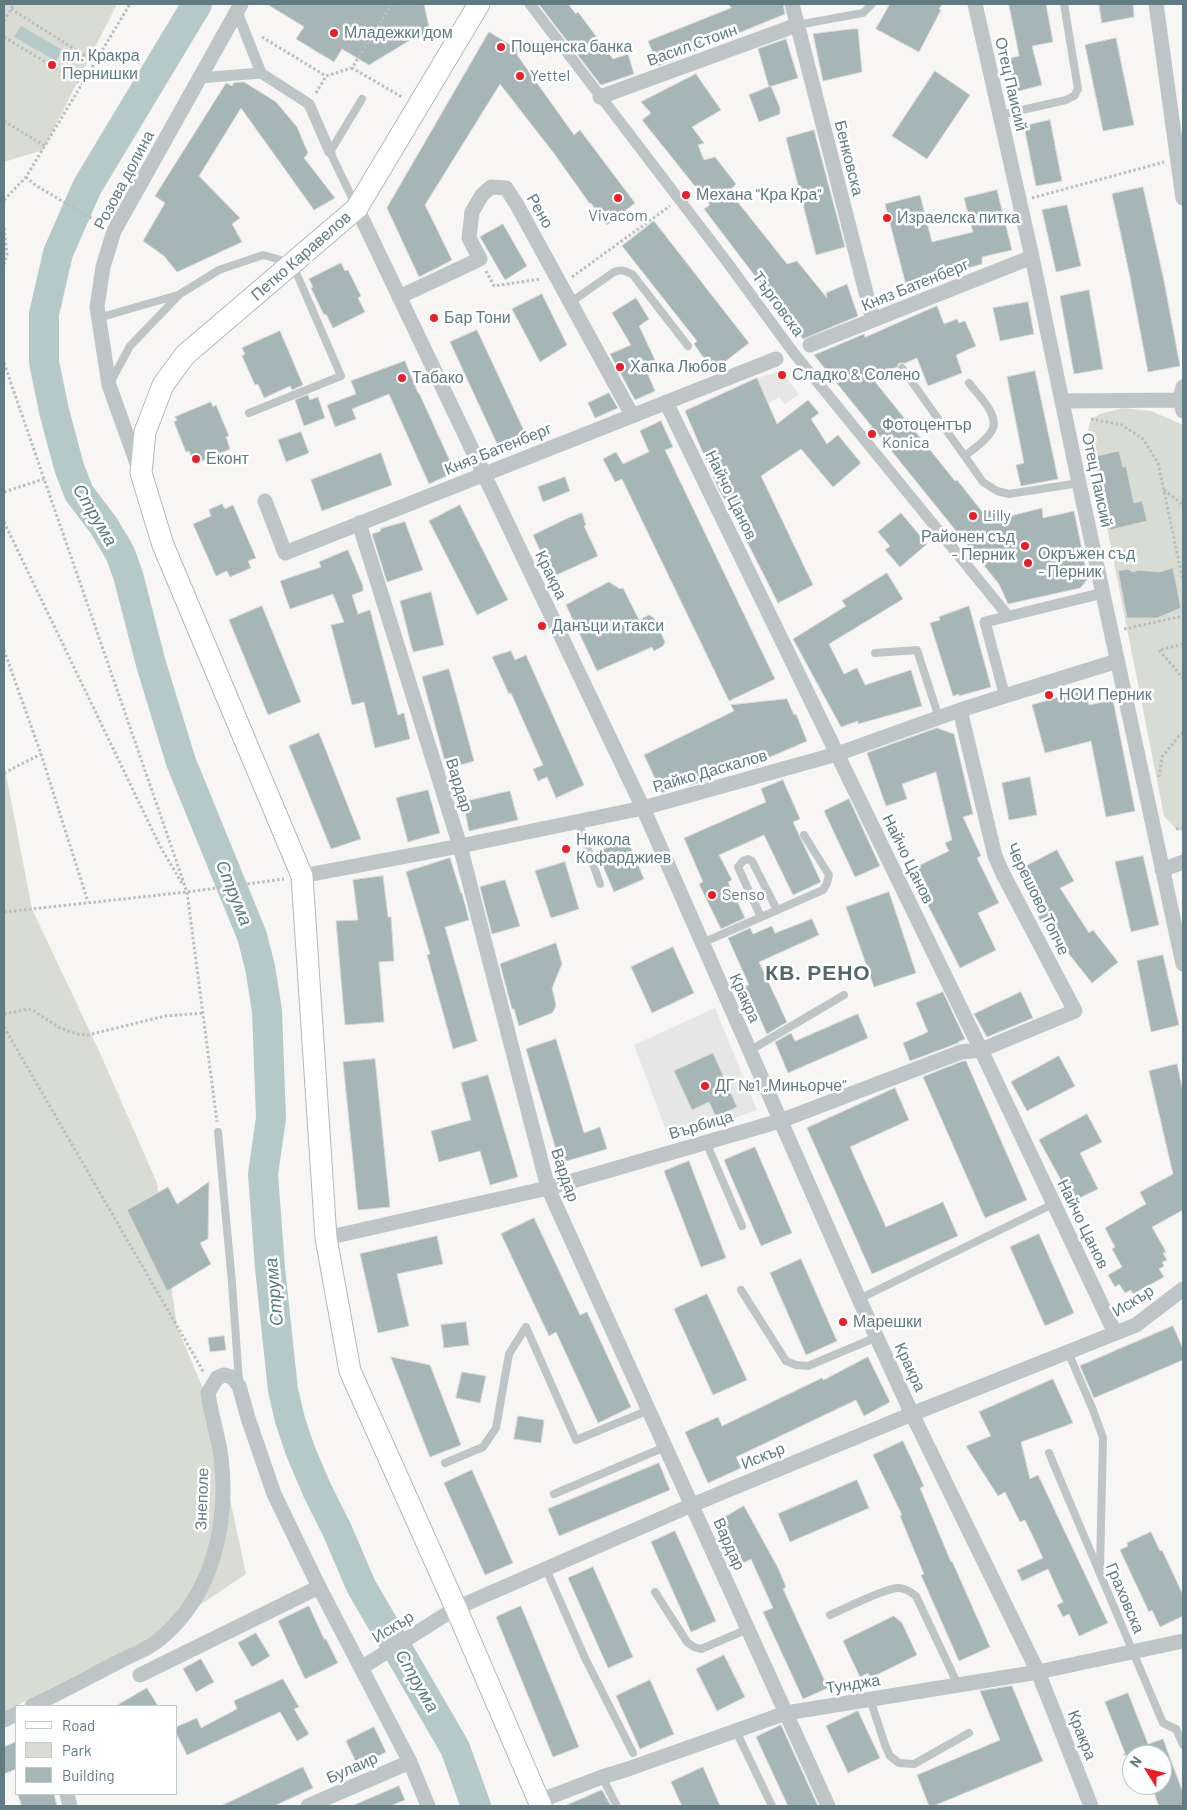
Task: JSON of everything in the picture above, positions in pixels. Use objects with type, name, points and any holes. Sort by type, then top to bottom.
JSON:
[{"type":"main road","name":"Петко Каравелов","points":[[141,473],[145,432],[163,385],[185,355],[356,208],[479,4]]},
{"type":"main road","points":[[141,473],[163,546],[302,876],[326,1238],[350,1371],[456,1608],[540,1804]]},
{"type":"street","name":"Търговска","points":[[530,4],[724,258],[793,352],[1008,616]]},
{"type":"street","name":"Бенковска","points":[[792,4],[873,320]]},
{"type":"street","name":"Отец Паисий","points":[[974,4],[1020,201],[1183,964]]},
{"type":"street","points":[[1156,4],[1183,198]]},
{"type":"street","points":[[240,14],[262,73],[309,104],[330,152]]},
{"type":"street","name":"Розова долина","points":[[141,473],[109,385],[97,307],[104,267],[114,231],[200,78],[240,14]]},
{"type":"street","name":"Васил Стоин","points":[[600,96],[797,26]]},
{"type":"street","points":[[200,78],[262,73]]},
{"type":"street","name":"Рено","points":[[480,259],[469,238],[472,212],[482,195],[491,186],[506,188],[559,280],[632,415]]},
{"type":"street","name":"Кракра","points":[[356,208],[643,808],[859,1299],[912,1414],[1038,1672],[1091,1806]]},
{"type":"street","name":"Княз Батенберг","points":[[810,346],[1032,257]]},
{"type":"street","points":[[399,297],[480,259]]},
{"type":"street","name":"Княз Батенберг","points":[[265,501],[285,552],[776,359]]},
{"type":"street","points":[[1063,401],[1182,399]]},
{"type":"street","name":"Найчо Цанов","points":[[666,402],[981,1050],[1115,1333]]},
{"type":"street","name":"Вардар","points":[[359,523],[460,846],[548,1188],[828,1806]]},
{"type":"street","points":[[1005,697],[985,622],[1103,593]]},
{"type":"street","name":"Райко Даскалов","points":[[302,876],[643,808],[837,754],[960,710],[1117,661]]},
{"type":"street","name":"Черешово Топче","points":[[960,710],[995,856],[1007,883],[1074,1011]]},
{"type":"street","points":[[1162,870],[1183,862]]},
{"type":"street","name":"Върбица","points":[[326,1238],[548,1188],[780,1121],[961,1052],[981,1050],[1074,1011]]},
{"type":"street","name":"Искър","points":[[361,1668],[456,1608],[692,1505],[1136,1324],[1183,1289]]},
{"type":"street","points":[[217,1378],[224,1375],[232,1377],[239,1386],[274,1494],[319,1587],[410,1762],[428,1806]]},
{"type":"street","name":"Знеполе","points":[[39,1705],[159,1641],[180,1621],[195,1600],[212,1564],[221,1528],[223,1490],[221,1456],[208,1394],[217,1378]]},
{"type":"street","points":[[140,1675],[319,1587]]},
{"type":"street","name":"Тунджа","points":[[540,1804],[602,1777],[786,1713],[1038,1672],[1183,1641]]},
{"type":"street","name":"Булаир","points":[[308,1806],[410,1762]]},
{"type":"lane","points":[[797,26],[863,13],[872,4]]},
{"type":"lane","points":[[1000,115],[1066,100],[1074,96],[1078,89],[1064,4]]},
{"type":"lane","points":[[356,208],[330,152],[362,99]]},
{"type":"lane","points":[[98,318],[180,294],[220,270],[263,255],[292,263],[341,376],[249,413]]},
{"type":"lane","points":[[571,302],[614,272],[626,271],[633,275],[688,346]]},
{"type":"lane","points":[[109,385],[130,346],[180,294]]},
{"type":"lane","points":[[902,368],[983,482],[997,491],[1009,494],[1079,483]]},
{"type":"lane","points":[[965,456],[989,435],[993,430],[994,422],[992,414],[969,382]]},
{"type":"lane","points":[[875,653],[917,650],[939,718]]},
{"type":"lane","points":[[578,821],[600,884]]},
{"type":"lane","points":[[702,943],[823,890],[829,875],[804,834]]},
{"type":"lane","points":[[761,917],[738,867],[743,861],[748,859],[752,861],[776,910]]},
{"type":"lane","points":[[749,1051],[844,995]]},
{"type":"lane","points":[[218,1132],[232,1283],[239,1386]]},
{"type":"lane","points":[[706,1142],[742,1226]]},
{"type":"lane","points":[[859,1299],[1053,1204]]},
{"type":"lane","points":[[741,1290],[786,1361],[796,1365],[808,1366],[877,1337]]},
{"type":"lane","points":[[444,1463],[482,1447],[496,1428],[509,1354],[526,1327],[576,1440],[649,1410]]},
{"type":"lane","points":[[1068,1352],[1103,1438],[1100,1573]]},
{"type":"lane","points":[[554,1494],[665,1447]]},
{"type":"lane","name":"Граховска","points":[[1049,1453],[1163,1723],[1176,1728],[1183,1745]]},
{"type":"lane","points":[[546,1569],[585,1658],[633,1753]]},
{"type":"lane","points":[[830,1615],[886,1591],[898,1588],[910,1591],[916,1596],[958,1685]]},
{"type":"lane","points":[[656,1592],[687,1642],[694,1647],[702,1649],[748,1629]]},
{"type":"lane","points":[[870,1700],[890,1756],[899,1763],[914,1764],[969,1733]]},
{"type":"lane","points":[[736,1731],[772,1806]]},
{"type":"lane","points":[[602,1777],[617,1806]]},
{"type":"path","points":[[4,21],[14,4]]},
{"type":"path","points":[[4,200],[26,176],[130,4]]},
{"type":"path","points":[[309,104],[326,76],[352,68],[392,4]]},
{"type":"path","points":[[11,9],[95,62]]},
{"type":"path","points":[[240,14],[326,76]]},
{"type":"path","points":[[4,37],[82,84]]},
{"type":"path","points":[[352,68],[417,106]]},
{"type":"path","points":[[4,121],[45,146]]},
{"type":"path","points":[[1020,201],[1178,159]]},
{"type":"path","points":[[26,176],[35,185],[105,226]]},
{"type":"path","points":[[480,259],[494,286],[559,280],[678,200]]},
{"type":"path","points":[[4,228],[7,255],[4,264]]},
{"type":"path","points":[[4,363],[187,892],[218,1132]]},
{"type":"path","points":[[1091,419],[1122,425],[1143,439],[1158,463],[1183,582]]},
{"type":"path","points":[[4,492],[44,479]]},
{"type":"path","points":[[1164,490],[1183,505]]},
{"type":"path","points":[[4,522],[160,846],[187,892]]},
{"type":"path","points":[[1111,632],[1183,616]]},
{"type":"path","points":[[1183,644],[1159,650],[1183,678]]},
{"type":"path","points":[[4,650],[41,754],[88,902]]},
{"type":"path","points":[[1158,785],[1162,757],[1183,733]]},
{"type":"path","points":[[4,773],[41,754]]},
{"type":"path","points":[[1176,829],[1183,828]]},
{"type":"path","points":[[4,912],[187,892],[302,876]]},
{"type":"path","points":[[4,1014],[28,1009],[60,1028],[88,1036],[166,1016],[203,1014]]},
{"type":"path","points":[[4,1027],[203,1371],[217,1378]]},
{"type":"shaded area","points":[[21,26],[63,50],[56,61],[14,37]]},
{"type":"shaded area","points":[[781,371],[799,394],[785,404],[779,397],[768,404],[757,378]]},
{"type":"shaded area","points":[[715,1008],[757,1110],[670,1141],[634,1045]]},
{"type":"green space","name":"пл. Кракра Пернишки","points":[[4,4],[117,4],[43,150],[4,162]]},
{"type":"green space","points":[[1122,408],[1151,411],[1183,425],[1183,831],[1176,829],[1164,816],[1088,431],[1091,419],[1100,414]]},
{"type":"green space","points":[[4,764],[32,909],[100,1053],[157,1183],[177,1327],[210,1405],[246,1574],[152,1637],[4,1712]]},
{"type":"building","points":[[267,4],[424,4],[429,27],[428,32],[424,36],[417,36],[369,65],[342,49],[334,62],[296,39],[304,27]]},
{"type":"building","points":[[539,4],[568,4],[576,14],[578,12],[613,59],[628,54],[634,74],[601,85]]},
{"type":"building","points":[[729,4],[783,4],[785,14],[658,66],[648,41],[731,8]]},
{"type":"building","points":[[890,4],[942,4],[939,9],[941,10],[919,52],[876,29]]},
{"type":"building","points":[[1009,4],[1046,4],[1053,42],[1032,46],[1042,85],[1015,92],[1007,59],[1019,56]]},
{"type":"building","points":[[1099,4],[1133,4],[1134,17],[1102,23]]},
{"type":"building","points":[[858,29],[862,72],[823,81],[813,34]]},
{"type":"building","points":[[489,32],[519,50],[517,55],[574,135],[580,130],[635,203],[607,225],[500,84],[425,205],[452,260],[419,277],[387,208]]},
{"type":"building","points":[[1116,38],[1134,125],[1103,131],[1085,45]]},
{"type":"building","points":[[786,39],[798,78],[769,87],[758,49]]},
{"type":"building","points":[[935,71],[970,95],[927,159],[892,136]]},
{"type":"building","points":[[696,74],[721,110],[692,127],[704,143],[698,145],[704,160],[715,157],[736,184],[729,191],[787,264],[797,261],[827,298],[826,293],[847,284],[858,316],[803,339],[704,209],[710,205],[642,120],[651,113],[641,102]]},
{"type":"building","points":[[244,82],[276,102],[297,127],[308,153],[304,158],[335,198],[314,210],[241,108],[199,176],[240,218],[232,224],[242,242],[177,272],[164,256],[143,241],[165,203],[155,196],[226,83],[232,86],[234,83]]},
{"type":"building","points":[[771,86],[780,108],[780,114],[759,122],[749,95]]},
{"type":"building","points":[[1050,120],[1062,181],[1036,186],[1024,126]]},
{"type":"building","points":[[814,130],[845,247],[816,255],[786,138]]},
{"type":"building","points":[[1143,187],[1164,281],[1180,366],[1148,372],[1112,194]]},
{"type":"building","points":[[997,190],[1012,250],[982,257],[982,264],[939,276],[941,282],[907,289],[885,204],[920,195],[932,242],[973,232],[964,198]]},
{"type":"building","points":[[1067,205],[1081,266],[1056,272],[1042,210]]},
{"type":"building","points":[[654,221],[749,343],[713,371],[694,344],[697,341],[622,246]]},
{"type":"building","points":[[503,224],[527,266],[505,280],[480,237]]},
{"type":"building","points":[[341,263],[345,271],[348,270],[361,296],[358,298],[365,312],[333,328],[326,314],[324,315],[311,288],[313,287],[309,279]]},
{"type":"building","points":[[1089,290],[1103,369],[1074,374],[1060,296]]},
{"type":"building","points":[[542,294],[567,345],[540,362],[512,309]]},
{"type":"building","points":[[636,298],[649,319],[639,326],[655,360],[644,365],[655,391],[635,400],[610,354],[631,345],[612,313]]},
{"type":"building","points":[[1028,302],[1034,334],[1000,341],[993,308]]},
{"type":"building","points":[[937,306],[944,324],[957,319],[959,323],[965,321],[976,346],[956,355],[962,373],[928,386],[917,358],[905,363],[899,363],[897,367],[872,378],[984,514],[990,510],[998,519],[1042,508],[1043,518],[1074,511],[1088,579],[1080,588],[1008,604],[999,584],[814,355],[864,334],[865,337]]},
{"type":"building","points":[[477,330],[526,435],[499,448],[450,342]]},
{"type":"building","points":[[280,331],[303,385],[292,390],[290,386],[264,398],[258,384],[255,385],[242,356],[245,354],[242,348]]},
{"type":"building","points":[[405,361],[455,472],[429,484],[389,394],[352,409],[356,419],[335,427],[327,405],[356,394],[351,381]]},
{"type":"building","points":[[1035,371],[1058,479],[1021,486],[1016,465],[1024,463],[1007,377]]},
{"type":"building","points":[[757,378],[777,424],[808,400],[819,413],[811,419],[827,444],[838,435],[861,463],[833,487],[801,449],[761,476],[813,585],[778,603],[727,502],[719,490],[685,411]]},
{"type":"building","points":[[609,393],[618,408],[595,418],[588,403]]},
{"type":"building","points":[[308,395],[310,400],[318,397],[325,418],[304,426],[295,400]]},
{"type":"building","points":[[211,402],[213,407],[216,405],[229,436],[226,437],[230,449],[195,464],[189,451],[186,452],[174,422],[177,420],[175,417]]},
{"type":"building","points":[[661,421],[673,447],[665,450],[775,679],[729,701],[622,479],[615,482],[603,459],[616,452],[623,464],[649,452],[640,431]]},
{"type":"building","points":[[301,432],[309,453],[286,462],[278,440]]},
{"type":"building","points":[[1119,451],[1123,467],[1126,466],[1134,503],[1142,501],[1147,521],[1110,530],[1094,457]]},
{"type":"building","points":[[381,453],[392,485],[322,511],[311,480]]},
{"type":"building","points":[[565,477],[570,491],[543,502],[538,487]]},
{"type":"building","points":[[222,504],[225,509],[233,505],[256,558],[248,561],[251,568],[230,577],[227,571],[216,576],[193,524],[211,516],[209,510]]},
{"type":"building","points":[[460,505],[508,600],[477,615],[429,521]]},
{"type":"building","points":[[582,513],[586,525],[584,526],[598,556],[552,577],[533,535]]},
{"type":"building","points":[[901,513],[927,544],[900,567],[885,550],[890,546],[878,532]]},
{"type":"building","points":[[405,522],[423,570],[387,582],[372,534],[381,531],[380,529]]},
{"type":"building","points":[[348,550],[363,586],[363,591],[352,595],[358,614],[370,610],[398,715],[404,713],[410,739],[375,748],[364,702],[352,705],[331,625],[344,622],[333,594],[290,609],[280,581],[321,567],[319,562]]},
{"type":"building","points":[[1173,568],[1181,608],[1157,618],[1127,618],[1118,571],[1127,569],[1133,572],[1139,570],[1159,572]]},
{"type":"building","points":[[887,573],[903,599],[829,644],[844,674],[857,668],[865,685],[911,670],[922,706],[858,724],[858,721],[841,727],[793,639],[846,606],[842,601]]},
{"type":"building","points":[[609,582],[620,589],[623,588],[639,620],[649,615],[654,618],[665,642],[663,646],[654,651],[652,647],[597,671],[566,605]]},
{"type":"building","points":[[431,592],[444,645],[413,652],[400,601]]},
{"type":"building","points":[[262,606],[301,702],[268,715],[229,620]]},
{"type":"building","points":[[969,606],[991,687],[953,696],[930,623],[940,620],[939,617]]},
{"type":"building","points":[[511,651],[515,660],[526,655],[584,785],[556,798],[547,777],[538,781],[533,769],[543,765],[511,693],[509,694],[492,657]]},
{"type":"building","points":[[449,669],[474,761],[447,769],[422,677]]},
{"type":"building","points":[[1085,690],[1089,705],[1113,700],[1135,811],[1106,817],[1091,741],[1045,753],[1032,705]]},
{"type":"building","points":[[787,699],[794,715],[796,714],[807,741],[754,764],[752,759],[707,780],[688,786],[686,781],[662,793],[644,755],[734,711],[731,705]]},
{"type":"building","points":[[937,728],[954,734],[973,814],[963,817],[981,856],[977,858],[999,903],[978,913],[996,950],[960,968],[910,870],[949,851],[945,843],[952,840],[936,772],[902,784],[907,799],[886,806],[867,753]]},
{"type":"building","points":[[319,733],[361,839],[331,849],[289,746]]},
{"type":"building","points":[[1030,777],[1037,815],[1009,820],[1002,783]]},
{"type":"building","points":[[783,780],[800,819],[793,822],[821,882],[793,895],[764,835],[719,855],[732,880],[728,882],[745,918],[721,929],[699,884],[703,882],[684,838],[766,802],[761,789]]},
{"type":"building","points":[[428,790],[440,833],[408,842],[396,798]]},
{"type":"building","points":[[510,791],[518,820],[469,831],[463,802]]},
{"type":"building","points":[[849,799],[880,866],[855,877],[824,811]]},
{"type":"building","points":[[627,839],[644,879],[614,892],[597,852]]},
{"type":"building","points":[[1057,850],[1074,881],[1060,888],[1089,933],[1093,930],[1118,962],[1092,983],[1061,944],[1058,946],[1038,917],[1049,909],[1026,866]]},
{"type":"building","points":[[1143,856],[1159,925],[1131,932],[1115,862]]},
{"type":"building","points":[[450,858],[469,920],[445,927],[477,1041],[453,1049],[427,955],[430,954],[406,872]]},
{"type":"building","points":[[565,862],[579,909],[551,918],[535,871]]},
{"type":"building","points":[[383,876],[388,917],[391,917],[394,961],[379,962],[384,1022],[345,1025],[336,921],[358,920],[353,880]]},
{"type":"building","points":[[505,880],[520,926],[492,934],[480,887]]},
{"type":"building","points":[[889,892],[916,973],[874,987],[846,907]]},
{"type":"building","points":[[812,919],[819,935],[759,962],[787,1022],[767,1034],[745,986],[749,985],[728,938],[750,928],[753,934],[772,926],[775,933]]},
{"type":"building","points":[[556,943],[562,964],[552,988],[556,1005],[554,1010],[552,1013],[519,1026],[514,1009],[512,1009],[500,964]]},
{"type":"building","points":[[673,947],[694,993],[652,1013],[631,967]]},
{"type":"building","points":[[1163,955],[1179,1025],[1151,1032],[1137,961]]},
{"type":"building","points":[[943,992],[965,1039],[910,1061],[903,1043],[928,1032],[916,1003]]},
{"type":"building","points":[[1021,992],[1033,1018],[987,1037],[974,1014]]},
{"type":"building","points":[[858,1014],[868,1038],[788,1073],[775,1042],[791,1033],[795,1041]]},
{"type":"building","points":[[556,1039],[584,1133],[600,1127],[607,1149],[560,1163],[526,1049]]},
{"type":"building","name":"ДГ №1 „Миньорче“","points":[[713,1053],[737,1107],[716,1117],[709,1102],[692,1110],[674,1071]]},
{"type":"building","points":[[1059,1056],[1075,1086],[1027,1111],[1011,1082]]},
{"type":"building","points":[[375,1059],[390,1207],[358,1210],[343,1062]]},
{"type":"building","points":[[966,1061],[1027,1200],[985,1218],[923,1077]]},
{"type":"building","points":[[1177,1064],[1183,1092],[1183,1210],[1152,1227],[1166,1252],[1163,1253],[1167,1260],[1162,1262],[1164,1266],[1159,1269],[1164,1277],[1133,1294],[1131,1290],[1125,1293],[1119,1284],[1115,1287],[1108,1275],[1122,1267],[1112,1249],[1115,1247],[1105,1228],[1146,1204],[1140,1192],[1173,1174],[1149,1071]]},
{"type":"building","points":[[488,1075],[518,1177],[490,1185],[480,1151],[439,1162],[431,1131],[471,1120],[461,1083]]},
{"type":"building","points":[[895,1088],[909,1120],[850,1147],[886,1227],[943,1202],[958,1236],[872,1274],[807,1128]]},
{"type":"building","points":[[1087,1114],[1102,1142],[1080,1153],[1098,1189],[1067,1204],[1057,1184],[1062,1182],[1039,1140]]},
{"type":"building","points":[[755,1147],[792,1233],[761,1246],[724,1160]]},
{"type":"building","points":[[689,1161],[726,1258],[701,1267],[664,1171]]},
{"type":"building","points":[[209,1182],[208,1239],[200,1243],[211,1264],[167,1291],[127,1210],[168,1187],[177,1204]]},
{"type":"building","points":[[534,1218],[580,1315],[587,1312],[631,1407],[598,1423],[556,1332],[549,1336],[501,1234]]},
{"type":"building","points":[[1039,1234],[1074,1313],[1045,1326],[1010,1247]]},
{"type":"building","points":[[437,1236],[443,1264],[397,1274],[409,1326],[378,1333],[360,1254]]},
{"type":"building","points":[[801,1259],[837,1341],[806,1355],[770,1273]]},
{"type":"building","points":[[707,1294],[747,1380],[713,1395],[674,1309]]},
{"type":"building","points":[[466,1322],[469,1345],[444,1348],[441,1325]]},
{"type":"building","points":[[1173,1326],[1183,1349],[1183,1360],[1094,1398],[1080,1366]]},
{"type":"building","points":[[224,1336],[226,1350],[210,1352],[208,1338]]},
{"type":"building","points":[[391,1357],[430,1365],[461,1445],[430,1457]]},
{"type":"building","points":[[868,1357],[890,1402],[864,1416],[856,1400],[736,1457],[741,1468],[708,1483],[685,1432],[718,1417],[722,1426],[822,1378],[823,1380]]},
{"type":"building","points":[[462,1372],[486,1376],[480,1403],[456,1398]]},
{"type":"building","points":[[1053,1379],[1073,1423],[1021,1442],[1030,1479],[1038,1475],[1108,1623],[1079,1636],[1069,1614],[1063,1617],[1057,1605],[1063,1602],[1048,1569],[1022,1581],[1017,1570],[1043,1558],[1025,1520],[1020,1522],[1005,1492],[998,1496],[966,1446],[991,1436],[979,1412]]},
{"type":"building","points":[[518,1416],[544,1420],[541,1443],[514,1439]]},
{"type":"building","points":[[903,1441],[924,1486],[920,1488],[951,1562],[990,1647],[959,1661],[921,1575],[924,1574],[900,1516],[902,1515],[873,1455]]},
{"type":"building","points":[[659,1463],[670,1490],[559,1536],[548,1509]]},
{"type":"building","points":[[472,1470],[513,1563],[485,1575],[444,1483]]},
{"type":"building","points":[[857,1480],[869,1508],[790,1542],[778,1514]]},
{"type":"building","points":[[744,1506],[778,1568],[786,1587],[783,1589],[828,1688],[803,1699],[763,1612],[773,1608],[751,1559],[743,1563],[720,1520]]},
{"type":"building","points":[[675,1531],[716,1621],[691,1632],[651,1542]]},
{"type":"building","points":[[1151,1532],[1160,1551],[1162,1550],[1183,1595],[1183,1616],[1160,1627],[1152,1610],[1149,1612],[1120,1550],[1128,1546],[1127,1543]]},
{"type":"building","points":[[593,1567],[633,1657],[608,1668],[568,1578]]},
{"type":"building","points":[[309,1606],[324,1639],[326,1639],[338,1663],[305,1679],[278,1621]]},
{"type":"building","points":[[521,1606],[579,1747],[553,1757],[496,1617]]},
{"type":"building","points":[[894,1616],[902,1623],[917,1655],[870,1678],[868,1673],[860,1677],[843,1641]]},
{"type":"building","points":[[256,1633],[270,1656],[252,1667],[238,1643]]},
{"type":"building","points":[[724,1655],[745,1697],[717,1711],[696,1669]]},
{"type":"building","points":[[201,1659],[214,1682],[196,1692],[183,1669]]},
{"type":"building","points":[[283,1679],[299,1707],[294,1709],[309,1734],[297,1741],[280,1712],[187,1755],[178,1737],[178,1726],[197,1718],[201,1728],[237,1709],[234,1701]]},
{"type":"building","points":[[650,1680],[674,1734],[640,1749],[616,1696]]},
{"type":"building","points":[[1012,1686],[1043,1761],[929,1806],[917,1775],[1000,1740],[980,1691]]},
{"type":"building","points":[[147,1688],[157,1705],[118,1705]]},
{"type":"building","points":[[1128,1693],[1148,1744],[1163,1739],[1165,1745],[1122,1745],[1105,1702]]},
{"type":"building","points":[[858,1711],[880,1758],[848,1773],[826,1726]]},
{"type":"building","points":[[781,1725],[818,1806],[788,1806],[756,1737]]},
{"type":"building","points":[[374,1727],[386,1752],[358,1766],[346,1741]]},
{"type":"building","points":[[15,1742],[15,1769],[4,1774],[4,1747]]},
{"type":"building","points":[[1172,1763],[1183,1793],[1183,1806],[1159,1806],[1155,1795],[1172,1795]]},
{"type":"building","points":[[303,1767],[313,1788],[274,1806],[221,1806]]},
{"type":"building","points":[[703,1767],[720,1806],[682,1806],[671,1782]]},
{"type":"building","points":[[399,1786],[405,1800],[390,1806],[352,1806]]},
{"type":"building","points":[[602,1790],[611,1806],[565,1806]]},
{"type":"building","points":[[18,1795],[54,1795],[57,1806],[22,1806]]},
{"type":"waterway","name":"Струма","points":[[197,4],[87,187],[58,253],[44,314],[44,362],[54,411],[69,467],[79,493],[104,526],[120,553],[128,575],[151,664],[181,762],[252,936],[260,967],[267,1011],[271,1118],[263,1174],[270,1268],[283,1390],[290,1420],[317,1490],[337,1530],[361,1586],[455,1748],[476,1806]]},
{"type":"place","name":"Младежки дом","points":[[334,33]]},
{"type":"place","name":"Пощенска банка","points":[[501,47]]},
{"type":"place","name":"пл. Кракра Пернишки","points":[[52,65]]},
{"type":"place","name":"Yettel","points":[[520,76]]},
{"type":"place","name":"Механа \"Кра Кра\"","points":[[686,195]]},
{"type":"place","name":"Vivacom","points":[[618,198]]},
{"type":"place","name":"Израелска питка","points":[[887,218]]},
{"type":"place","name":"Бар Тони","points":[[434,318]]},
{"type":"place","name":"Хапка Любов","points":[[620,367]]},
{"type":"place","name":"Сладко & Солено","points":[[782,375]]},
{"type":"place","name":"Табако","points":[[402,378]]},
{"type":"place","name":"Фотоцентър Konica","points":[[872,434]]},
{"type":"place","name":"Еконт","points":[[196,459]]},
{"type":"place","name":"Lilly","points":[[973,516]]},
{"type":"place","name":"Районен съд - Перник","points":[[1025,546]]},
{"type":"place","name":"Окръжен съд - Перник","points":[[1028,563]]},
{"type":"place","name":"Данъци и такси","points":[[542,626]]},
{"type":"place","name":"НОИ Перник","points":[[1049,695]]},
{"type":"place","name":"Никола Кофарджиев","points":[[566,849]]},
{"type":"place","name":"Senso","points":[[712,895]]},
{"type":"place","name":"ДГ №1 „Миньорче“","points":[[705,1086]]},
{"type":"place","name":"Марешки","points":[[843,1322]]},
{"type":"district","name":"КВ. РЕНО","points":[[818,973]]}]
